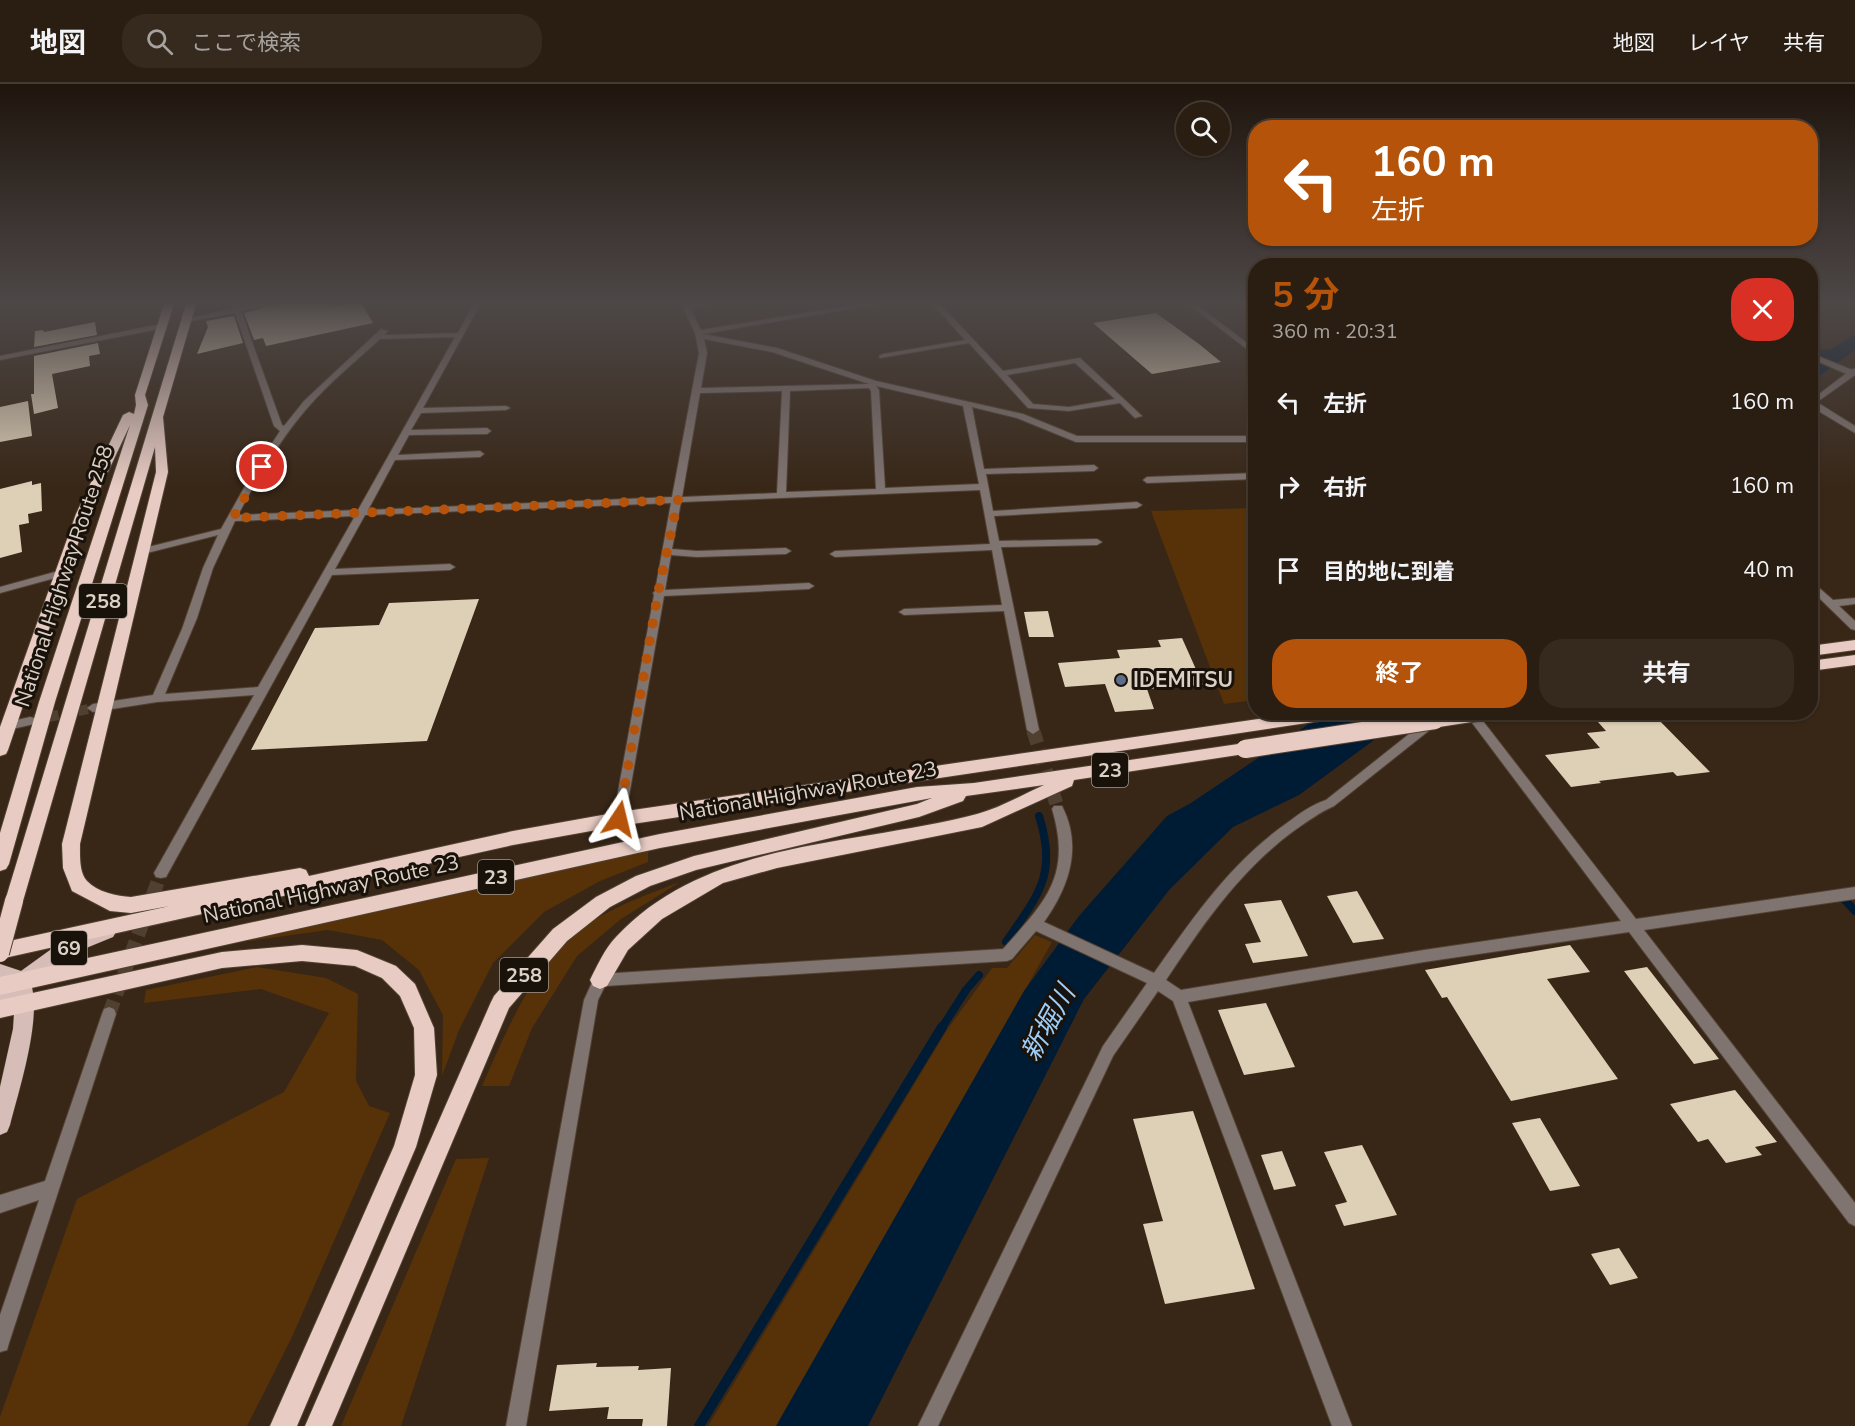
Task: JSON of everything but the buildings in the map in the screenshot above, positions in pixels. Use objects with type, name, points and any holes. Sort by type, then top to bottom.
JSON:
[{"type":"highway","name":"National Highway Route 258","points":[[0,864],[47,702],[142,405],[140,395],[150,364]]},
{"type":"highway","name":"National Highway Route 258","points":[[0,952],[130,506],[159,419],[174,364]]},
{"type":"highway","name":"258","points":[[0,750],[82,514],[132,407],[140,395]]},
{"type":"highway","name":"258","points":[[159,419],[162,472],[143,551],[99,707],[71,844],[72,868],[79,886],[110,903],[131,905],[371,861],[513,838]]},
{"type":"highway","points":[[1818,650],[1855,645]]},
{"type":"highway","points":[[1818,665],[1855,660]]},
{"type":"highway","name":"National Highway Route 23","points":[[0,952],[513,838],[619,819],[1291,720]]},
{"type":"highway","name":"National Highway Route 23","points":[[0,986],[22,993],[660,841],[917,793],[974,789],[1083,774],[1437,720]]},
{"type":"highway","points":[[600,980],[621,944],[655,913],[718,877],[777,861],[982,820],[1083,774]]},
{"type":"highway","name":"258","points":[[318,1426],[501,1002],[560,935],[603,902],[643,881],[694,863],[919,810],[974,789]]},
{"type":"highway","points":[[0,1009],[22,993],[129,979],[222,960],[302,954],[357,958],[389,972],[408,990],[423,1028],[426,1075],[405,1147],[283,1426]]},
{"type":"main road","name":"69","points":[[0,1000],[22,993],[34,969],[63,950],[124,925]]},
{"type":"main road","points":[[0,972],[9,974],[22,993],[18,1054],[0,1125]]},
{"type":"street","points":[[256,364],[278,426],[285,431]]},
{"type":"street","points":[[157,698],[197,604],[206,572],[233,518],[285,431],[307,403],[349,364]]},
{"type":"street","points":[[161,873],[444,364]]},
{"type":"street","points":[[619,819],[658,593],[678,500],[700,364]]},
{"type":"street","points":[[811,364],[873,385],[1020,416],[1076,439],[1248,439]]},
{"type":"street","points":[[991,364],[1031,406],[1069,409],[1120,401]]},
{"type":"street","points":[[1000,374],[1057,364]]},
{"type":"street","points":[[1081,364],[1138,416]]},
{"type":"street","points":[[1832,364],[1854,372]]},
{"type":"street","points":[[1818,399],[1854,372]]},
{"type":"street","points":[[696,391],[873,385]]},
{"type":"street","points":[[873,385],[881,491]]},
{"type":"street","points":[[781,495],[786,388]]},
{"type":"street","points":[[967,405],[1033,730]]},
{"type":"street","points":[[1020,416],[1031,406]]},
{"type":"street","points":[[417,411],[506,408]]},
{"type":"street","points":[[1818,408],[1855,430]]},
{"type":"street","points":[[405,433],[487,431]]},
{"type":"street","points":[[390,458],[480,454]]},
{"type":"street","points":[[980,472],[1094,468]]},
{"type":"street","points":[[1147,480],[1248,476]]},
{"type":"street","points":[[233,518],[983,487]]},
{"type":"street","points":[[989,514],[1137,505]]},
{"type":"street","points":[[143,551],[227,530]]},
{"type":"street","points":[[836,554],[1096,542]]},
{"type":"street","points":[[666,552],[697,555],[786,551]]},
{"type":"street","points":[[329,572],[450,567]]},
{"type":"street","points":[[0,590],[62,573]]},
{"type":"street","points":[[658,593],[808,586]]},
{"type":"street","points":[[1818,591],[1855,627]]},
{"type":"street","points":[[1831,603],[1855,601]]},
{"type":"street","points":[[903,612],[1009,608]]},
{"type":"street","points":[[99,707],[157,698],[263,691]]},
{"type":"street","points":[[928,1426],[1108,1052],[1205,911],[1236,874],[1258,853],[1317,808],[1330,803],[1435,720]]},
{"type":"street","points":[[1475,720],[1855,1217]]},
{"type":"street","points":[[8,726],[30,721]]},
{"type":"street","points":[[516,1426],[591,1000],[600,980],[1007,955],[1034,924],[1056,892],[1065,871],[1067,842],[1058,809]]},
{"type":"street","points":[[1179,997],[1424,956],[1855,893]]},
{"type":"street","points":[[1034,924],[1156,981],[1179,997],[1342,1426]]},
{"type":"street","points":[[0,1343],[109,1014]]},
{"type":"street","points":[[0,1204],[52,1187]]},
{"type":"shaded area","points":[[1248,508],[1248,701],[1224,704],[1151,511]]},
{"type":"shaded area","points":[[648,851],[648,862],[600,881],[544,912],[493,963],[459,1030],[442,1076],[443,1015],[419,970],[382,940],[328,930],[249,941],[248,935]]},
{"type":"shaded area","points":[[680,882],[621,919],[577,956],[532,1028],[509,1086],[482,1086],[523,999],[550,959],[567,941],[585,926],[608,912]]},
{"type":"shaded area","points":[[1035,935],[1052,942],[780,1426],[708,1426],[947,1030],[992,968],[1007,968]]},
{"type":"shaded area","points":[[257,967],[326,978],[358,994],[356,1081],[369,1106],[390,1113],[292,1337],[247,1426],[0,1426],[0,1417],[77,1199],[284,1092],[329,1013],[261,989],[144,1003],[146,990]]},
{"type":"shaded area","points":[[489,1158],[401,1426],[341,1426],[456,1159]]},
{"type":"water","points":[[1818,364],[1836,364],[1818,377]]},
{"type":"water","name":"新堀川","points":[[1315,720],[1401,720],[1299,795],[1233,827],[1170,889],[1084,999],[868,1426],[776,1426],[1024,991],[1079,916],[1167,816],[1191,803]]},
{"type":"waterway","points":[[1006,942],[1042,884],[1046,854],[1039,816]]},
{"type":"waterway","points":[[1844,899],[1855,911]]},
{"type":"waterway","points":[[941,1029],[966,990],[979,975]]},
{"type":"waterway","points":[[699,1426],[942,1027]]},
{"type":"tunnel","points":[[34,720],[93,708]]},
{"type":"tunnel","points":[[1033,730],[1058,809]]},
{"type":"tunnel","points":[[109,1014],[161,873]]},
{"type":"place","name":"IDEMITSU","points":[[1121,680]]},
{"type":"route","points":[[262,467],[233,518],[678,500],[658,593],[619,819]]}]
